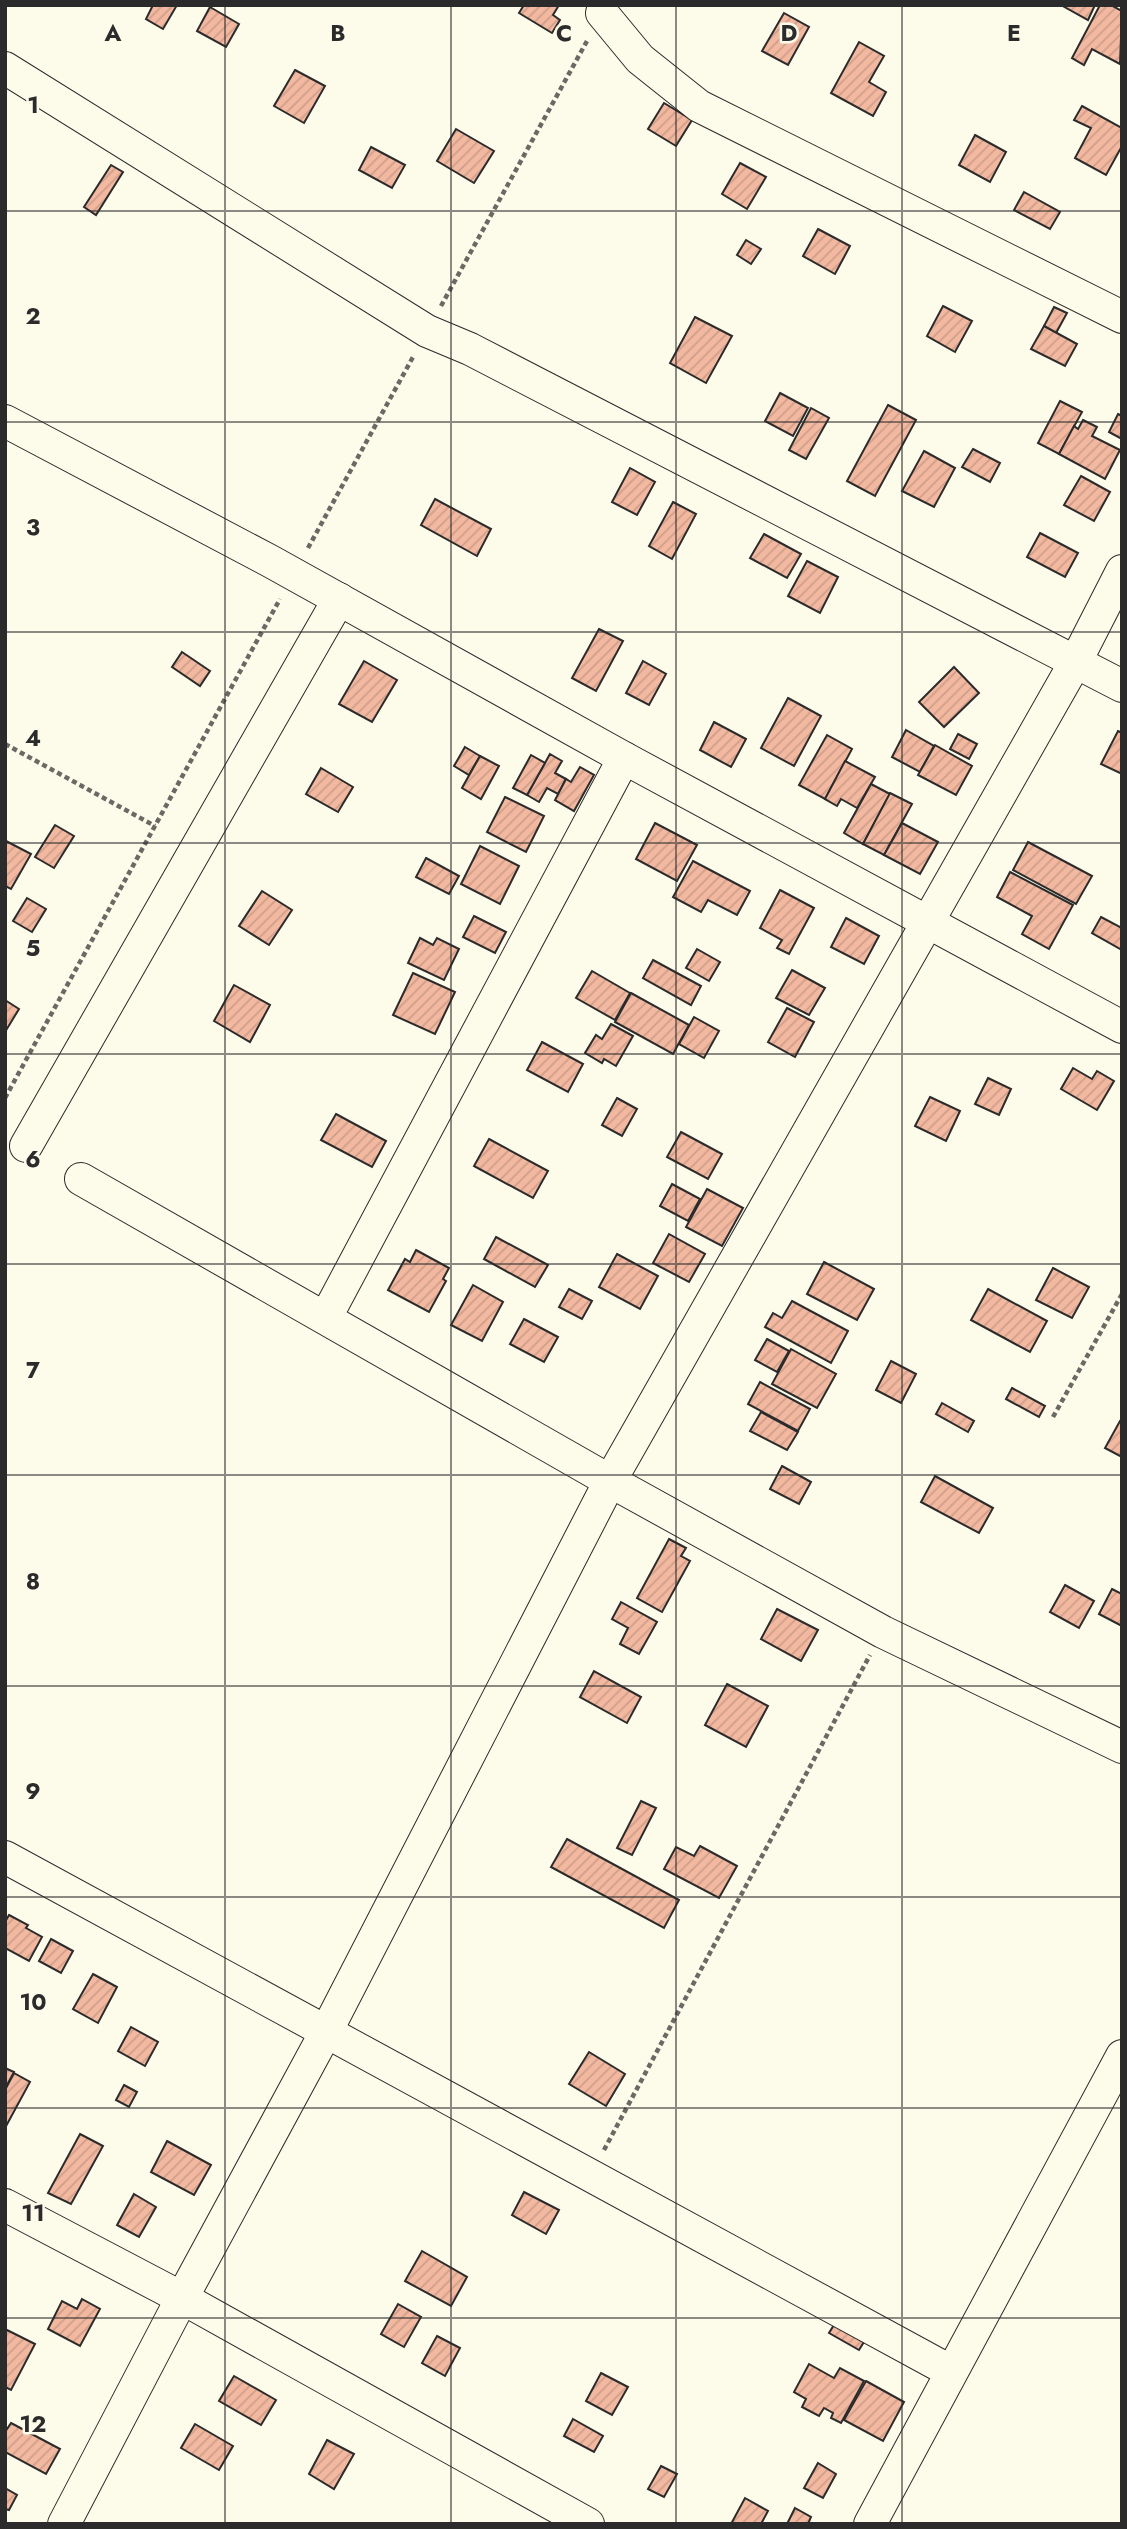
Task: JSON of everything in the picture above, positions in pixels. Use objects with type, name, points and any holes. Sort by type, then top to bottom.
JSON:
[{"type":"street","points":[[602,13],[640,59],[699,106],[1122,317]]},
{"type":"street","points":[[5,68],[427,331],[482,355],[1122,686]]},
{"type":"street","points":[[5,421],[339,599],[624,758],[1122,1027]]},
{"type":"street","points":[[64,2524],[326,2032],[610,1481],[1076,662],[1122,571]]},
{"type":"street","points":[[26,1146],[339,599]]},
{"type":"street","points":[[326,1317],[624,758]]},
{"type":"street","points":[[81,1180],[610,1481],[883,1632],[1122,1747]]},
{"type":"street","points":[[5,1857],[950,2371]]},
{"type":"street","points":[[870,2524],[1122,2056]]},
{"type":"street","points":[[5,2206],[182,2298],[588,2524]]},
{"type":"path","points":[[5,744],[155,826]]},
{"type":"path","points":[[1053,1417],[1122,1294]]},
{"type":"path","points":[[590,2175],[883,1632]]},
{"type":"building","points":[[153,5],[177,5],[163,29],[146,19]]},
{"type":"building","points":[[524,5],[559,5],[553,15],[560,20],[552,33],[519,13]]},
{"type":"building","points":[[1061,5],[1095,5],[1088,20]]},
{"type":"building","points":[[1100,5],[1111,5],[1122,11],[1120,64],[1092,49],[1084,65],[1072,58]]},
{"type":"building","points":[[210,7],[239,24],[226,47],[197,31]]},
{"type":"building","points":[[784,13],[809,27],[788,65],[762,51]]},
{"type":"building","points":[[859,42],[884,56],[869,82],[886,92],[873,116],[831,93]]},
{"type":"building","points":[[295,70],[325,86],[304,123],[274,106]]},
{"type":"building","points":[[664,103],[692,120],[676,146],[648,129]]},
{"type":"building","points":[[1082,106],[1122,128],[1122,146],[1106,175],[1075,158],[1091,128],[1074,120]]},
{"type":"building","points":[[456,129],[494,151],[474,183],[437,161]]},
{"type":"building","points":[[975,135],[1006,152],[990,182],[959,165]]},
{"type":"building","points":[[371,147],[405,165],[392,188],[359,170]]},
{"type":"building","points":[[740,163],[766,177],[747,209],[722,194]]},
{"type":"building","points":[[111,165],[123,172],[96,215],[84,207]]},
{"type":"building","points":[[1024,192],[1060,212],[1050,229],[1014,210]]},
{"type":"building","points":[[818,229],[850,246],[835,274],[803,256]]},
{"type":"building","points":[[746,240],[761,249],[751,264],[737,255]]},
{"type":"building","points":[[943,306],[972,321],[955,352],[927,336]]},
{"type":"building","points":[[1054,307],[1067,313],[1056,333],[1044,326]]},
{"type":"building","points":[[695,317],[732,336],[706,383],[670,363]]},
{"type":"building","points":[[1044,326],[1077,344],[1065,366],[1031,349]]},
{"type":"building","points":[[780,393],[808,408],[793,436],[765,421]]},
{"type":"building","points":[[1060,401],[1082,412],[1059,454],[1038,443]]},
{"type":"building","points":[[888,405],[916,420],[875,496],[847,481]]},
{"type":"building","points":[[811,408],[829,418],[806,459],[789,450]]},
{"type":"building","points":[[1118,414],[1122,416],[1122,439],[1109,432]]},
{"type":"building","points":[[1083,420],[1097,427],[1092,436],[1120,450],[1105,479],[1059,454],[1074,426],[1078,429]]},
{"type":"building","points":[[973,449],[1000,463],[990,482],[962,467]]},
{"type":"building","points":[[924,451],[955,468],[934,507],[902,491]]},
{"type":"building","points":[[630,468],[655,482],[637,515],[612,502]]},
{"type":"building","points":[[1081,476],[1110,492],[1094,521],[1064,505]]},
{"type":"building","points":[[435,499],[491,529],[477,556],[421,525]]},
{"type":"building","points":[[673,502],[696,514],[672,559],[649,546]]},
{"type":"building","points":[[1040,533],[1078,553],[1065,577],[1027,557]]},
{"type":"building","points":[[764,534],[801,554],[787,578],[750,558]]},
{"type":"building","points":[[807,561],[838,577],[820,613],[788,596]]},
{"type":"building","points":[[599,629],[623,641],[596,691],[572,678]]},
{"type":"building","points":[[182,652],[210,671],[200,686],[172,667]]},
{"type":"building","points":[[364,661],[397,680],[372,722],[339,704]]},
{"type":"building","points":[[643,661],[666,674],[649,705],[626,693]]},
{"type":"building","points":[[954,667],[979,693],[944,727],[919,702]]},
{"type":"building","points":[[788,698],[821,716],[794,766],[761,748]]},
{"type":"building","points":[[714,722],[746,739],[731,767],[700,750]]},
{"type":"building","points":[[906,730],[934,746],[920,772],[892,757]]},
{"type":"building","points":[[1118,731],[1122,733],[1122,774],[1101,764]]},
{"type":"building","points":[[958,734],[977,744],[969,759],[950,749]]},
{"type":"building","points":[[827,735],[852,749],[825,799],[799,785]]},
{"type":"building","points":[[935,745],[972,766],[956,795],[918,775]]},
{"type":"building","points":[[465,747],[480,756],[469,775],[454,766]]},
{"type":"building","points":[[550,754],[562,761],[555,773],[566,779],[558,794],[547,788],[539,802],[527,795]]},
{"type":"building","points":[[531,755],[545,763],[527,795],[513,788]]},
{"type":"building","points":[[480,756],[499,766],[481,799],[462,788]]},
{"type":"building","points":[[845,761],[875,777],[857,808],[841,799],[837,806],[825,799]]},
{"type":"building","points":[[580,767],[594,775],[574,811],[555,800],[566,779],[571,782]]},
{"type":"building","points":[[321,768],[353,787],[338,812],[306,794]]},
{"type":"building","points":[[871,784],[890,794],[863,844],[844,833]]},
{"type":"building","points":[[890,793],[912,804],[884,855],[863,844]]},
{"type":"building","points":[[505,797],[544,816],[526,852],[487,832]]},
{"type":"building","points":[[655,823],[697,845],[677,881],[636,859]]},
{"type":"building","points":[[902,823],[938,842],[920,874],[884,855]]},
{"type":"building","points":[[55,825],[74,836],[54,868],[35,857]]},
{"type":"building","points":[[6,841],[31,854],[11,889],[5,886]]},
{"type":"building","points":[[1028,842],[1092,876],[1076,904],[1013,870]]},
{"type":"building","points":[[480,846],[519,866],[500,904],[461,884]]},
{"type":"building","points":[[426,858],[459,876],[449,894],[416,877]]},
{"type":"building","points":[[693,861],[750,891],[737,915],[708,900],[701,912],[673,897]]},
{"type":"building","points":[[1010,872],[1073,905],[1049,949],[1022,934],[1032,916],[997,897]]},
{"type":"building","points":[[780,890],[814,908],[789,954],[777,948],[782,940],[760,928]]},
{"type":"building","points":[[262,891],[292,910],[269,945],[239,926]]},
{"type":"building","points":[[27,898],[46,909],[32,932],[13,921]]},
{"type":"building","points":[[474,916],[506,932],[495,953],[463,937]]},
{"type":"building","points":[[1101,917],[1122,928],[1122,950],[1092,933]]},
{"type":"building","points":[[846,918],[879,936],[864,964],[831,947]]},
{"type":"building","points":[[420,938],[433,945],[437,938],[459,949],[444,980],[408,963]]},
{"type":"building","points":[[697,949],[720,962],[709,981],[686,968]]},
{"type":"building","points":[[653,960],[701,986],[691,1005],[643,978]]},
{"type":"building","points":[[792,970],[825,988],[809,1015],[776,998]]},
{"type":"building","points":[[592,971],[630,993],[615,1020],[576,998]]},
{"type":"building","points":[[413,973],[455,992],[435,1034],[393,1015]]},
{"type":"building","points":[[234,985],[270,1005],[250,1042],[214,1021]]},
{"type":"building","points":[[631,993],[689,1025],[673,1054],[615,1022]]},
{"type":"building","points":[[5,1000],[19,1009],[5,1032]]},
{"type":"building","points":[[787,1008],[814,1022],[795,1057],[768,1042]]},
{"type":"building","points":[[694,1017],[719,1031],[704,1058],[679,1044]]},
{"type":"building","points":[[611,1024],[633,1036],[616,1066],[604,1059],[602,1063],[585,1053],[596,1035],[602,1039]]},
{"type":"building","points":[[542,1042],[583,1064],[568,1092],[527,1070]]},
{"type":"building","points":[[1073,1068],[1092,1079],[1097,1071],[1114,1081],[1097,1110],[1061,1089]]},
{"type":"building","points":[[988,1078],[1011,1089],[999,1115],[975,1104]]},
{"type":"building","points":[[930,1097],[960,1111],[946,1141],[915,1126]]},
{"type":"building","points":[[617,1098],[637,1109],[622,1136],[602,1125]]},
{"type":"building","points":[[336,1114],[386,1141],[372,1167],[321,1140]]},
{"type":"building","points":[[681,1132],[722,1154],[708,1179],[667,1157]]},
{"type":"building","points":[[489,1139],[548,1171],[533,1198],[474,1166]]},
{"type":"building","points":[[672,1184],[700,1199],[688,1221],[660,1206]]},
{"type":"building","points":[[707,1189],[743,1208],[722,1246],[686,1227]]},
{"type":"building","points":[[669,1234],[705,1254],[689,1282],[653,1263]]},
{"type":"building","points":[[496,1237],[548,1265],[535,1287],[484,1259]]},
{"type":"building","points":[[416,1250],[449,1268],[443,1279],[446,1281],[429,1312],[388,1290],[405,1259],[410,1262]]},
{"type":"building","points":[[617,1254],[658,1276],[640,1309],[599,1287]]},
{"type":"building","points":[[824,1262],[874,1289],[857,1320],[807,1294]]},
{"type":"building","points":[[1053,1268],[1089,1287],[1072,1318],[1036,1300]]},
{"type":"building","points":[[473,1285],[503,1302],[482,1341],[451,1325]]},
{"type":"building","points":[[569,1289],[592,1301],[582,1319],[559,1307]]},
{"type":"building","points":[[988,1289],[1047,1321],[1030,1352],[971,1320]]},
{"type":"building","points":[[792,1301],[848,1331],[831,1363],[765,1327],[773,1313],[782,1318]]},
{"type":"building","points":[[524,1319],[558,1337],[544,1362],[510,1344]]},
{"type":"building","points":[[767,1339],[789,1351],[777,1372],[755,1360]]},
{"type":"building","points":[[791,1349],[836,1374],[817,1408],[772,1384]]},
{"type":"building","points":[[891,1361],[916,1374],[901,1403],[876,1390]]},
{"type":"building","points":[[760,1382],[810,1409],[798,1431],[748,1404]]},
{"type":"building","points":[[1012,1388],[1045,1406],[1039,1417],[1006,1399]]},
{"type":"building","points":[[942,1403],[974,1421],[968,1432],[936,1414]]},
{"type":"building","points":[[761,1412],[798,1432],[787,1450],[750,1431]]},
{"type":"building","points":[[1120,1421],[1122,1422],[1122,1457],[1105,1448]]},
{"type":"building","points":[[782,1466],[811,1482],[799,1504],[770,1489]]},
{"type":"building","points":[[935,1476],[993,1508],[979,1533],[921,1502]]},
{"type":"building","points":[[669,1539],[686,1548],[681,1556],[690,1561],[662,1612],[637,1598]]},
{"type":"building","points":[[1065,1585],[1094,1601],[1079,1628],[1050,1612]]},
{"type":"building","points":[[1112,1589],[1122,1594],[1122,1626],[1099,1614]]},
{"type":"building","points":[[621,1602],[657,1622],[639,1654],[620,1644],[628,1628],[612,1619]]},
{"type":"building","points":[[777,1609],[818,1630],[801,1661],[761,1639]]},
{"type":"building","points":[[594,1671],[641,1697],[627,1723],[580,1697]]},
{"type":"building","points":[[727,1684],[768,1706],[746,1747],[705,1725]]},
{"type":"building","points":[[641,1801],[656,1808],[632,1855],[617,1848]]},
{"type":"building","points":[[567,1839],[679,1900],[664,1928],[551,1867]]},
{"type":"building","points":[[700,1846],[737,1866],[719,1898],[664,1869],[676,1847],[694,1856]]},
{"type":"building","points":[[9,1915],[28,1925],[26,1928],[42,1937],[29,1961],[5,1948],[5,1922]]},
{"type":"building","points":[[51,1939],[73,1951],[61,1973],[39,1961]]},
{"type":"building","points":[[93,1974],[117,1987],[98,2023],[73,2009]]},
{"type":"building","points":[[131,2027],[158,2042],[145,2066],[118,2051]]},
{"type":"building","points":[[589,2052],[625,2074],[606,2106],[569,2084]]},
{"type":"building","points":[[5,2068],[14,2072],[5,2089]]},
{"type":"building","points":[[14,2073],[30,2082],[5,2128],[5,2090]]},
{"type":"building","points":[[124,2085],[137,2092],[129,2107],[116,2100]]},
{"type":"building","points":[[80,2134],[103,2146],[71,2204],[48,2193]]},
{"type":"building","points":[[167,2141],[211,2165],[194,2195],[151,2172]]},
{"type":"building","points":[[524,2192],[559,2210],[546,2234],[512,2215]]},
{"type":"building","points":[[134,2194],[156,2207],[139,2237],[117,2225]]},
{"type":"building","points":[[422,2251],[467,2277],[451,2306],[405,2281]]},
{"type":"building","points":[[82,2299],[100,2309],[80,2346],[48,2329],[62,2301],[77,2309]]},
{"type":"building","points":[[398,2304],[421,2317],[404,2347],[381,2334]]},
{"type":"building","points":[[837,2320],[867,2337],[859,2350],[829,2333]]},
{"type":"building","points":[[7,2330],[35,2344],[11,2390],[5,2387]]},
{"type":"building","points":[[437,2336],[460,2348],[445,2376],[422,2363]]},
{"type":"building","points":[[809,2364],[834,2378],[840,2368],[864,2381],[841,2423],[831,2418],[833,2413],[824,2408],[819,2416],[802,2407],[806,2399],[794,2392]]},
{"type":"building","points":[[601,2373],[628,2387],[612,2415],[586,2401]]},
{"type":"building","points":[[234,2376],[276,2400],[261,2425],[219,2401]]},
{"type":"building","points":[[866,2381],[904,2402],[883,2441],[844,2420]]},
{"type":"building","points":[[573,2419],[603,2436],[594,2452],[564,2436]]},
{"type":"building","points":[[11,2423],[60,2449],[46,2474],[5,2452],[5,2432]]},
{"type":"building","points":[[195,2424],[233,2446],[219,2470],[181,2448]]},
{"type":"building","points":[[327,2440],[354,2454],[334,2489],[309,2474]]},
{"type":"building","points":[[818,2463],[836,2474],[823,2498],[804,2488]]},
{"type":"building","points":[[661,2466],[677,2474],[664,2497],[648,2489]]},
{"type":"building","points":[[5,2488],[17,2495],[9,2510],[5,2509]]},
{"type":"building","points":[[745,2498],[768,2511],[761,2524],[731,2524]]},
{"type":"building","points":[[795,2508],[811,2517],[808,2524],[787,2524]]}]
